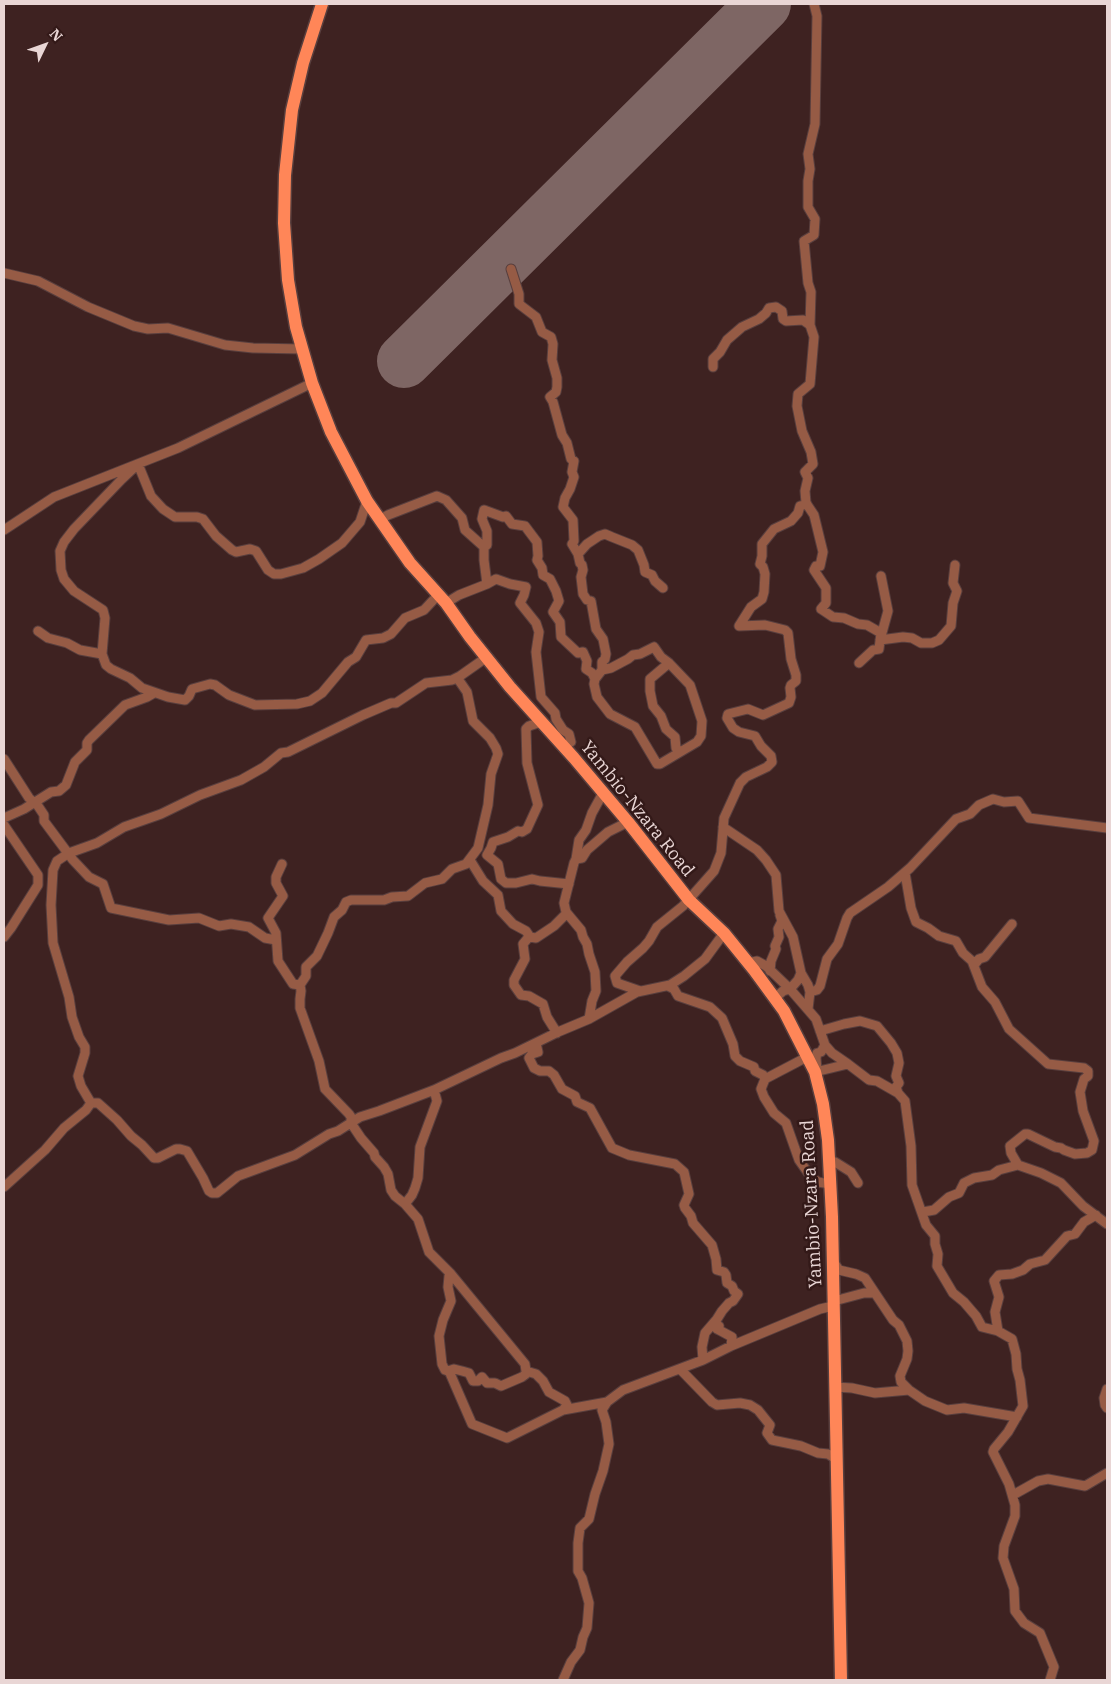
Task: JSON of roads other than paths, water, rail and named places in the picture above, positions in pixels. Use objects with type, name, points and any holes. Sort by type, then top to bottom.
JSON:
[{"type":"main road","name":"Yambio-Nzara Road","points":[[322,4],[298,79],[290,125],[285,175],[284,223],[286,263],[292,304],[302,349],[312,383],[338,448],[367,501],[410,563],[442,599],[510,687],[628,822],[689,900],[724,933],[765,984],[784,1011],[816,1072],[823,1104],[830,1184],[841,1680]]},
{"type":"street","points":[[814,4],[817,16],[815,124],[808,154],[810,169],[808,207],[815,220],[814,235],[804,241],[808,283],[811,292],[810,325],[814,337],[810,384],[798,394],[797,406],[802,431],[811,452],[813,464],[804,472],[808,478],[805,491],[807,504],[814,515],[823,552],[820,566],[816,566],[814,570],[826,588],[826,603],[821,609],[833,617],[868,625],[881,633],[879,649],[873,650],[859,663]]},
{"type":"street","points":[[511,269],[519,294],[520,304],[536,317],[542,332],[551,337],[553,344],[552,360],[557,378],[557,387],[556,392],[550,397],[562,435],[567,443],[571,459],[574,461],[572,468],[573,483],[564,498],[563,507],[573,520],[574,541],[572,544],[578,554],[583,570],[581,577],[583,594],[587,600],[591,601],[596,629],[605,642],[606,656],[602,662],[602,670],[595,679],[594,684],[597,697],[610,714],[636,727],[658,764],[697,742],[701,736],[702,721],[690,685],[661,657],[654,647],[640,654],[633,655],[628,660],[611,668],[602,670]]},
{"type":"street","points":[[4,273],[38,281],[134,326],[148,329],[168,328],[225,345],[253,348],[302,349]]},
{"type":"street","points":[[713,367],[713,359],[727,340],[742,327],[759,319],[769,308],[776,307],[782,312],[783,319],[786,322],[803,320],[810,325]]},
{"type":"street","points":[[4,530],[54,498],[178,448],[312,383]]},
{"type":"street","points":[[138,464],[151,496],[163,509],[175,517],[197,517],[203,519],[216,536],[232,550],[236,552],[250,549],[256,551],[268,570],[274,574],[303,568],[342,543],[360,522],[367,501]]},
{"type":"street","points":[[138,464],[74,529],[60,551],[61,570],[68,585],[78,594],[101,608],[104,613],[102,654],[106,665],[111,669],[130,678],[142,688],[175,699],[185,700],[190,696],[192,689],[210,684],[256,705],[297,704],[310,701],[322,693],[348,662],[356,657],[366,640],[383,638],[390,634],[405,618],[424,610],[442,599],[487,584],[496,579],[526,587],[520,603],[536,623],[539,632],[536,652],[541,697],[555,713],[556,719],[563,730],[569,734],[571,742],[563,747]]},
{"type":"street","points":[[379,520],[437,496],[446,500],[462,518],[465,530],[484,548]]},
{"type":"street","points":[[640,991],[617,983],[615,976],[649,941],[657,926],[683,906],[714,871],[721,854],[724,818],[740,783],[746,777],[767,767],[772,762],[771,756],[761,746],[755,736],[739,732],[733,728],[727,718],[728,714],[748,708],[764,715],[789,702],[791,685],[796,681],[788,632],[766,625],[739,626],[751,607],[762,599],[764,592],[765,574],[760,564],[762,544],[774,529],[791,521],[798,513],[800,506],[807,504]]},
{"type":"street","points":[[487,584],[484,560],[487,530],[482,519],[484,510],[503,517],[506,516],[512,524],[525,526],[537,542],[537,560],[542,568],[542,575],[550,579],[559,601],[552,612],[560,622],[561,637],[578,653],[583,652],[587,661],[586,669],[592,673],[595,679]]},
{"type":"street","points":[[578,554],[587,544],[605,534],[632,545],[638,550],[645,572],[652,575],[655,581],[664,588]]},
{"type":"street","points":[[880,640],[903,637],[912,638],[921,643],[932,643],[939,640],[945,634],[951,626],[956,591],[952,576],[955,564]]},
{"type":"street","points":[[880,640],[888,611],[881,576]]},
{"type":"street","points":[[38,631],[48,638],[68,643],[80,650],[102,654]]},
{"type":"street","points":[[91,1103],[81,1086],[78,1076],[85,1047],[72,1017],[69,997],[52,943],[51,905],[53,870],[57,861],[68,853],[97,842],[131,825],[162,814],[200,795],[241,780],[264,767],[282,753],[288,752],[391,703],[396,703],[426,683],[452,680],[486,657]]},
{"type":"street","points":[[669,663],[650,679],[650,691],[653,706],[666,729],[675,738],[676,748],[680,751]]},
{"type":"street","points":[[300,985],[306,976],[306,968],[322,947],[334,917],[342,910],[346,902],[406,897],[413,894],[425,883],[442,879],[452,869],[466,864],[476,853],[481,840],[489,799],[491,774],[498,754],[490,738],[473,721],[467,692],[458,679],[460,676]]},
{"type":"street","points":[[4,818],[24,809],[34,801],[39,801],[51,792],[59,791],[66,785],[75,762],[86,750],[87,743],[125,705],[154,693]]},
{"type":"street","points":[[542,722],[529,726],[526,730],[527,763],[538,806],[527,829],[493,842],[492,848],[487,854],[499,866],[501,879],[498,895],[501,911],[514,924],[526,931],[530,937],[536,938],[554,926],[567,913]]},
{"type":"street","points":[[4,759],[29,798],[34,801],[44,815],[44,822],[68,853],[89,877],[103,884],[112,909],[169,920],[198,918],[219,926],[231,924],[249,927],[265,938],[276,940]]},
{"type":"street","points":[[589,1019],[596,991],[594,972],[587,944],[581,930],[567,913],[564,903],[579,840],[586,830],[592,812],[603,793]]},
{"type":"street","points":[[810,992],[817,990],[820,986],[827,959],[838,944],[850,913],[905,873],[943,835],[956,818],[970,814],[979,805],[993,799],[1004,802],[1018,801],[1029,818],[1107,828]]},
{"type":"street","points":[[576,859],[582,858],[587,850],[608,832],[628,822]]},
{"type":"street","points":[[4,825],[38,875],[38,885],[4,937]]},
{"type":"street","points":[[723,827],[757,850],[776,875],[779,911],[782,921],[778,929],[779,937],[775,946],[775,954],[771,961],[771,972],[765,984]]},
{"type":"street","points":[[470,860],[483,882],[498,895]]},
{"type":"street","points":[[282,864],[276,878],[276,883],[283,896],[268,918],[276,933],[279,965],[293,984],[300,985]]},
{"type":"street","points":[[905,873],[911,908],[916,922],[939,936],[956,941],[963,953],[974,965],[982,987],[995,1002],[1009,1029],[1020,1040],[1035,1050],[1048,1064],[1084,1068],[1088,1071],[1088,1076],[1084,1079],[1080,1092],[1082,1111],[1094,1141],[1092,1150],[1087,1153],[1075,1154],[1025,1134],[1010,1146],[1011,1153],[1018,1165]]},
{"type":"street","points":[[501,879],[506,883],[516,883],[532,879],[569,884]]},
{"type":"street","points":[[779,911],[793,936],[800,973],[808,985],[810,992],[808,1008]]},
{"type":"street","points":[[974,965],[979,958],[985,957],[1012,924]]},
{"type":"street","points":[[91,1103],[98,1103],[154,1158],[158,1158],[176,1149],[187,1151],[209,1191],[212,1193],[221,1190],[241,1174],[295,1155],[352,1121],[434,1090],[495,1060],[515,1053],[557,1032],[589,1019],[640,991],[668,986],[684,976],[705,958],[724,933]]},
{"type":"street","points":[[530,937],[523,944],[525,959],[515,976],[514,985],[521,995],[529,996],[543,1004],[547,1017],[557,1032]]},
{"type":"street","points":[[748,963],[757,961],[790,989],[808,1008],[816,1019],[825,1045],[832,1053],[869,1080],[898,1093],[905,1101],[911,1146],[912,1185],[926,1225],[934,1236],[938,1254],[936,1266],[953,1293],[976,1316],[982,1327],[998,1331],[1012,1339],[1016,1354],[1023,1406],[1008,1432],[993,1452],[1013,1495],[1015,1516],[1004,1546],[1003,1558],[1014,1589],[1015,1611],[1024,1623],[1040,1634],[1054,1667],[1050,1680]]},
{"type":"street","points":[[775,998],[782,991],[790,989],[798,980],[800,973]]},
{"type":"street","points":[[300,985],[302,990],[300,1008],[319,1060],[323,1086],[349,1114],[352,1121],[351,1124],[388,1174],[391,1190],[399,1201],[405,1204],[418,1219],[429,1252],[451,1274],[523,1362],[526,1374],[501,1386],[495,1383],[487,1383],[482,1377],[478,1381],[473,1381],[470,1373],[454,1369],[449,1371]]},
{"type":"street","points":[[668,986],[674,989],[678,996],[710,1007],[722,1018],[733,1044],[735,1056],[740,1061],[754,1067],[754,1071],[763,1075],[765,1079]]},
{"type":"street","points":[[820,1032],[860,1021],[876,1026],[897,1053],[899,1063],[896,1076],[899,1083],[896,1087],[898,1093]]},
{"type":"street","points":[[536,1043],[538,1052],[532,1054],[529,1058],[534,1068],[540,1071],[549,1071],[562,1089],[575,1096],[577,1102],[590,1108],[612,1148],[629,1155],[675,1164],[684,1172],[689,1194],[684,1205],[685,1208],[691,1216],[693,1223],[712,1245],[717,1270],[724,1272],[727,1283],[738,1294],[733,1301],[729,1302],[706,1333],[702,1347],[703,1360]]},
{"type":"street","points":[[825,1045],[821,1052],[817,1054],[816,1072],[848,1064]]},
{"type":"street","points":[[807,1057],[765,1079],[761,1089],[774,1113],[786,1123],[799,1160],[811,1177],[818,1182],[830,1184]]},
{"type":"street","points":[[405,1204],[412,1195],[418,1178],[420,1147],[438,1099],[434,1090]]},
{"type":"street","points":[[4,1187],[45,1150],[64,1128],[86,1110],[91,1103]]},
{"type":"street","points":[[829,1161],[835,1162],[851,1172],[858,1182]]},
{"type":"street","points":[[923,1212],[934,1210],[948,1196],[959,1193],[964,1183],[974,1178],[992,1175],[1000,1170],[1018,1165],[1041,1173],[1061,1183],[1083,1206],[1107,1224]]},
{"type":"street","points":[[998,1331],[995,1312],[998,1297],[994,1281],[999,1275],[1012,1274],[1023,1270],[1030,1264],[1045,1260],[1067,1236],[1075,1234],[1084,1222],[1096,1215]]},
{"type":"street","points":[[833,1260],[839,1270],[865,1278],[893,1320],[899,1325],[907,1341],[907,1359],[900,1376],[902,1382],[909,1390],[925,1401],[947,1410],[964,1408],[1017,1417]]},
{"type":"street","points":[[451,1274],[448,1287],[452,1300],[443,1320],[439,1336],[442,1364],[445,1370],[449,1371],[472,1424],[507,1438],[563,1410],[607,1402]]},
{"type":"street","points":[[563,1680],[571,1662],[580,1650],[587,1628],[589,1603],[582,1578],[578,1571],[578,1542],[580,1528],[589,1519],[603,1471],[608,1444],[606,1422],[602,1410],[607,1402],[623,1390],[703,1360],[731,1346],[820,1309],[854,1296],[874,1293]]},
{"type":"street","points":[[715,1323],[719,1326],[717,1329],[732,1337],[731,1346]]},
{"type":"street","points":[[680,1369],[717,1405],[740,1403],[750,1405],[758,1410],[770,1425],[767,1433],[772,1440],[828,1454],[836,1459]]},
{"type":"street","points":[[526,1371],[538,1376],[549,1392],[564,1399],[567,1404],[563,1410]]},
{"type":"street","points":[[835,1388],[858,1389],[875,1393],[909,1390]]},
{"type":"street","points":[[1107,1389],[1104,1398],[1107,1408]]},
{"type":"street","points":[[1013,1495],[1043,1480],[1048,1479],[1084,1486],[1107,1473]]}]
